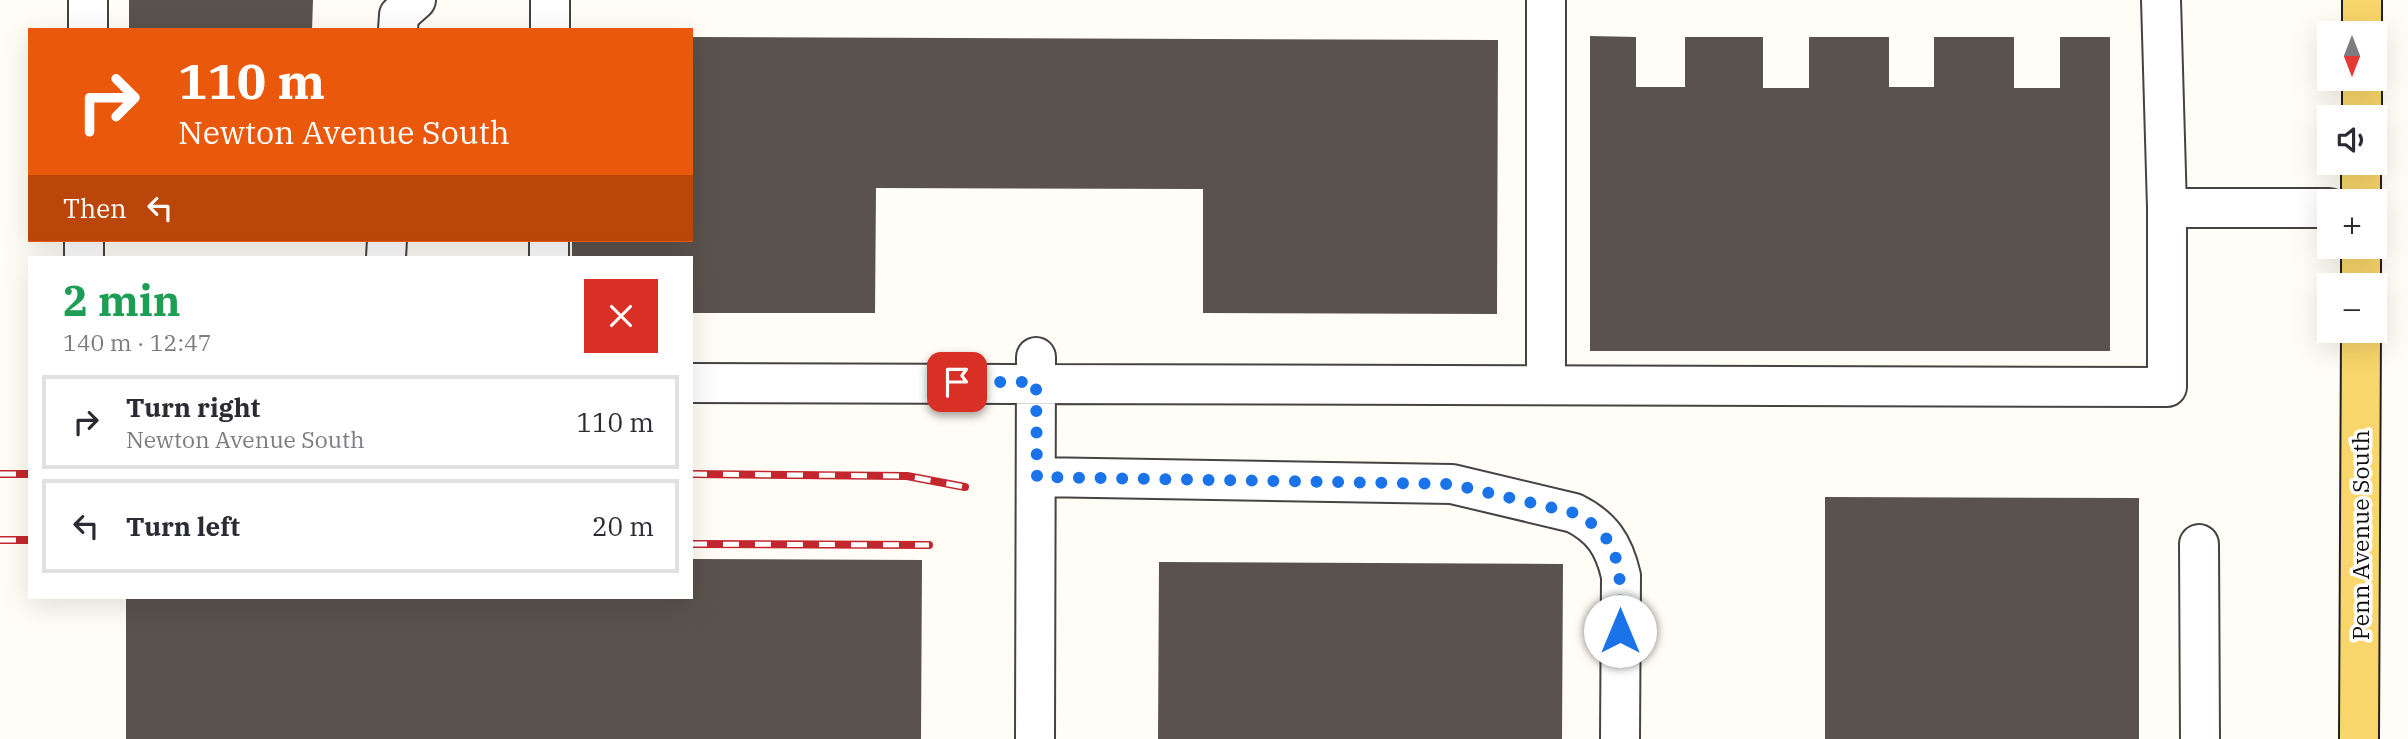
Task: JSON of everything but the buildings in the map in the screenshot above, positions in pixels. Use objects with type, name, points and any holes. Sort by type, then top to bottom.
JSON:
[{"type":"main road","points":[[2362,0],[2362,21]]},
{"type":"main road","name":"Penn Avenue South","points":[[2359,739],[2361,343]]},
{"type":"street","points":[[88,0],[88,28]]},
{"type":"street","points":[[398,28],[399,15],[416,0]]},
{"type":"street","points":[[550,28],[551,0]]},
{"type":"street","points":[[1546,0],[1546,386]]},
{"type":"street","points":[[693,383],[1036,369],[1546,386],[2167,387],[2167,208],[2161,0]]},
{"type":"street","points":[[2167,208],[2317,208]]},
{"type":"street","points":[[1035,739],[1036,369]]},
{"type":"street","points":[[1037,477],[1452,484],[1574,513],[1591,521],[1605,535],[1616,554],[1620,576],[1620,739]]},
{"type":"street","points":[[2199,544],[2200,739]]},
{"type":"railway","points":[[0,474],[28,474]]},
{"type":"railway","points":[[693,474],[907,476],[965,487]]},
{"type":"railway","points":[[0,540],[28,540]]},
{"type":"railway","points":[[693,544],[929,545]]},
{"type":"route","points":[[957,382],[1036,382],[1037,477],[1452,484],[1574,513],[1591,521],[1605,535],[1616,554],[1620,576],[1620,631]]}]
